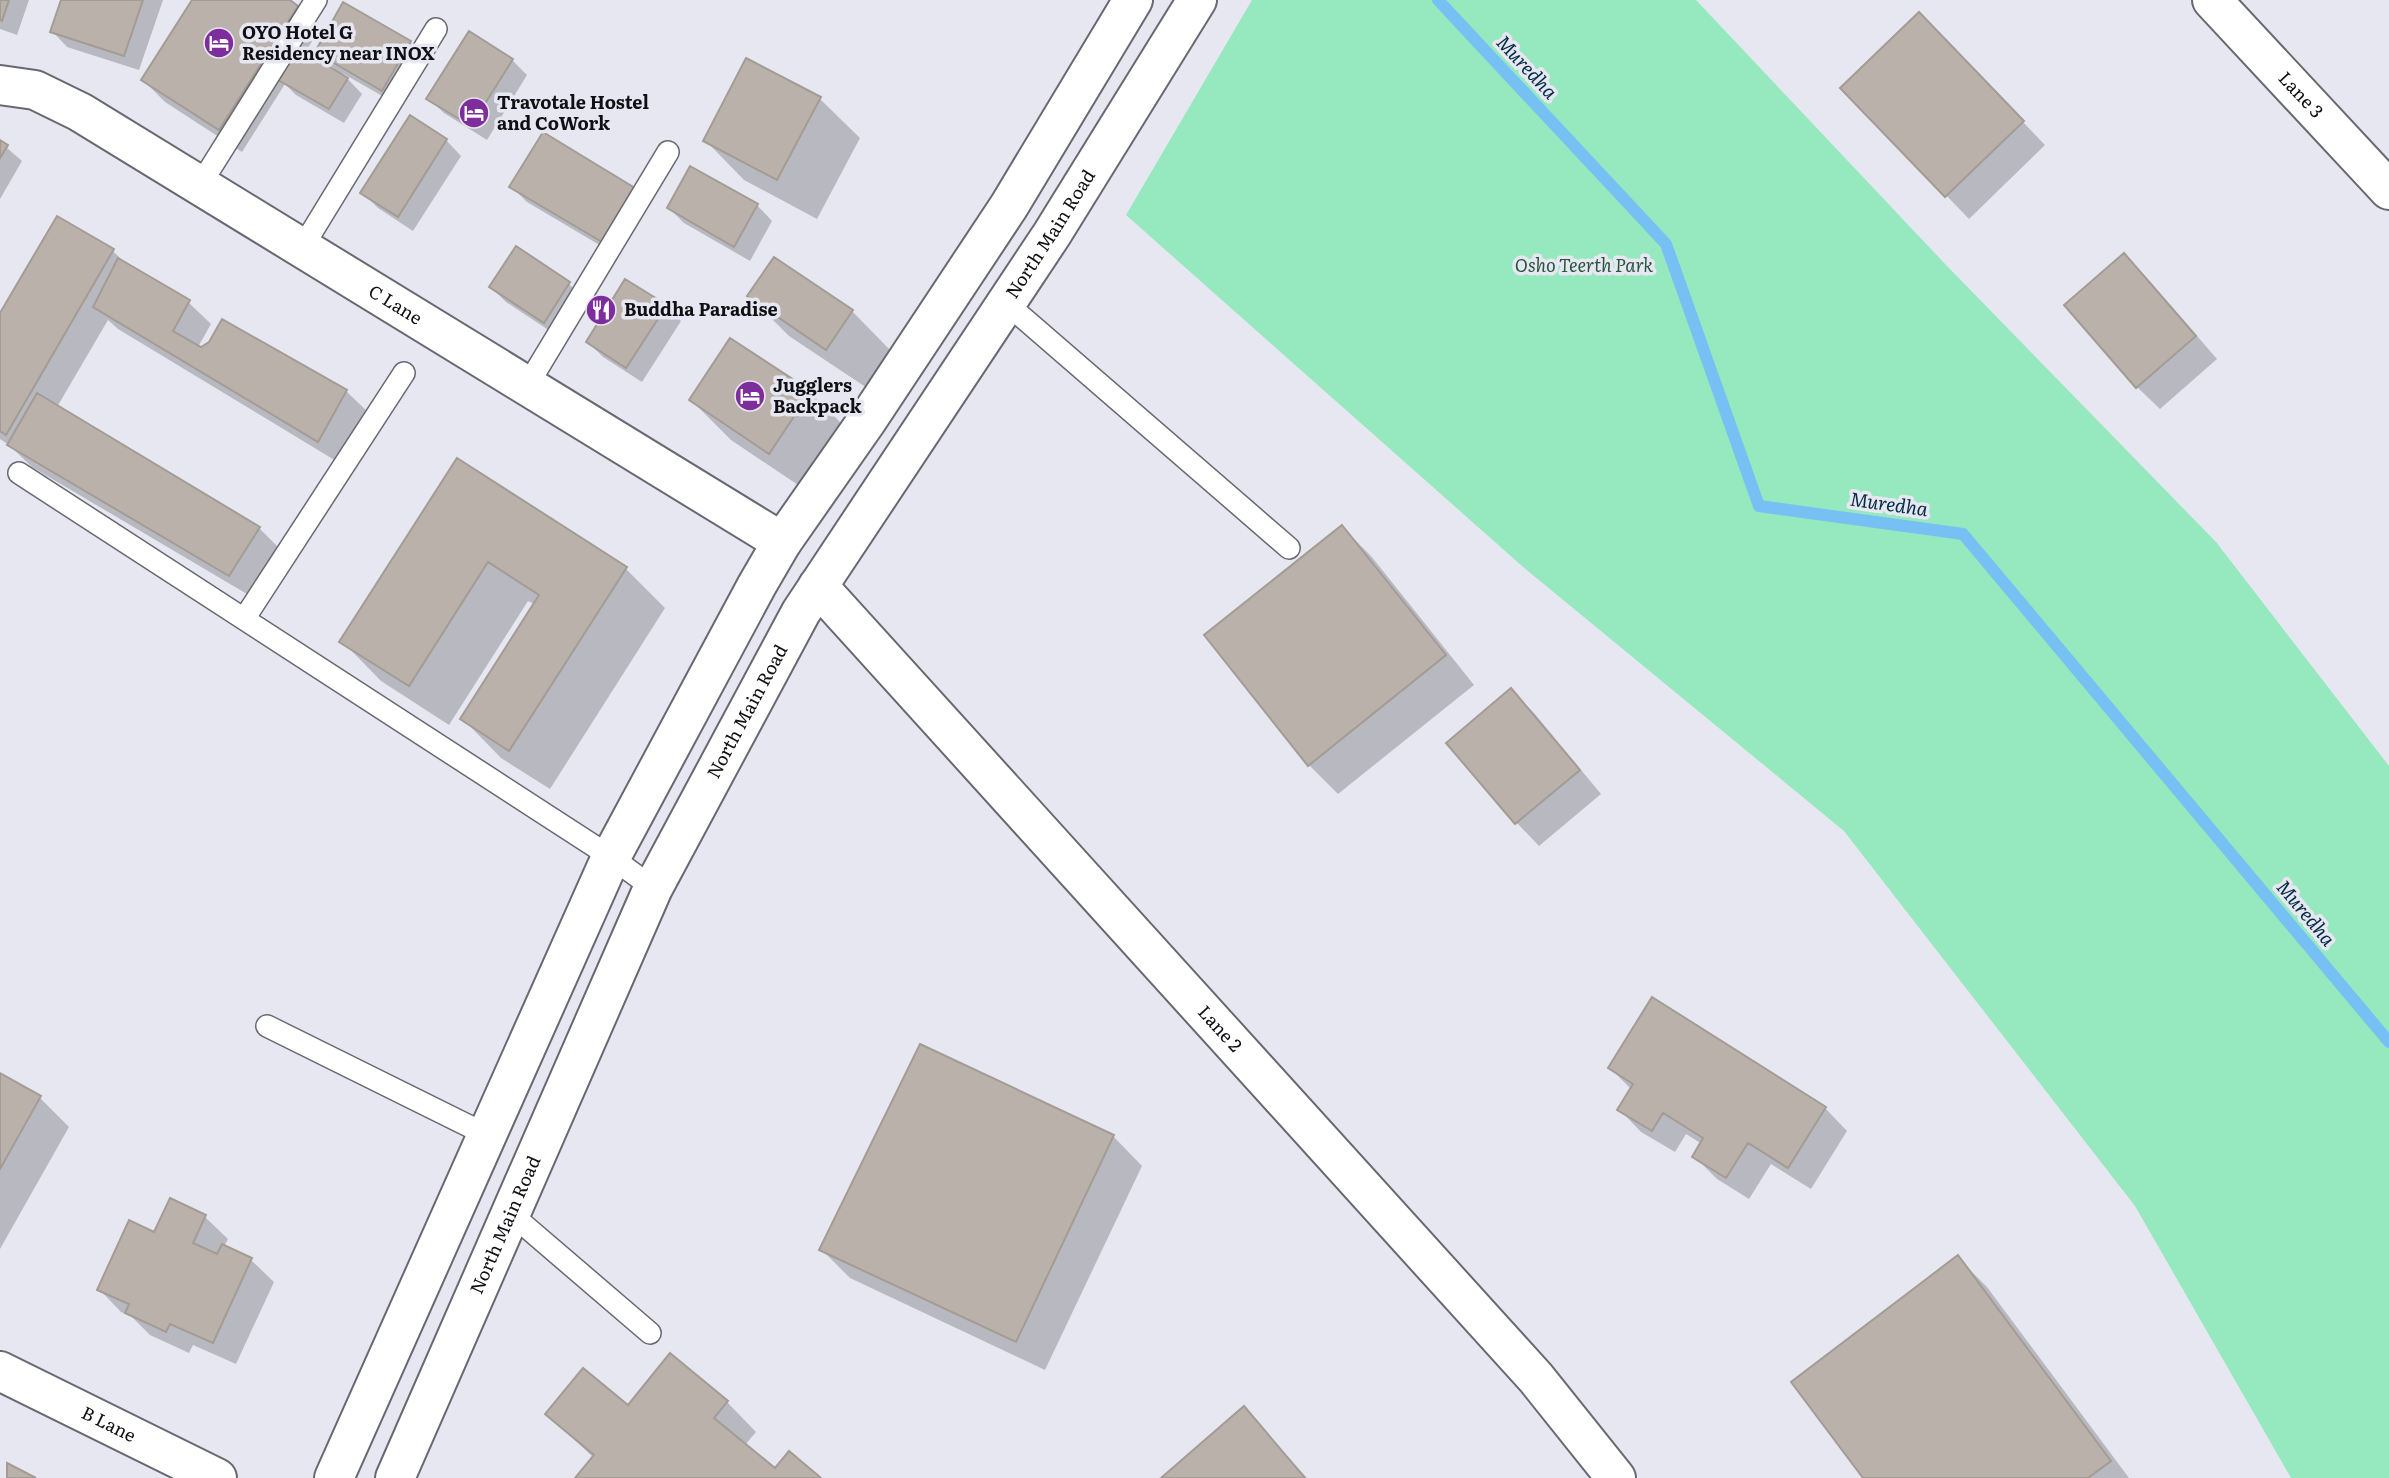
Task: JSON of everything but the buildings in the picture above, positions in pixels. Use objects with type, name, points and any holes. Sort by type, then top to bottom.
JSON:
[{"type":"main road","points":[[334,1478],[611,857],[757,585],[782,542],[868,419],[1009,206],[1133,0]]},
{"type":"main road","name":"North Main Road","points":[[395,1478],[653,888],[801,612],[1052,234],[1197,0]]},
{"type":"main road","name":"Lane 3","points":[[2212,0],[2389,190]]},
{"type":"main road","name":"C Lane","points":[[0,85],[35,90],[80,111],[782,542]]},
{"type":"main road","name":"Lane 2","points":[[818,586],[1536,1378],[1616,1478]]},
{"type":"main road","name":"B Lane","points":[[0,1371],[217,1478]]},
{"type":"lane","points":[[200,185],[316,0]]},
{"type":"lane","points":[[302,248],[436,29]]},
{"type":"lane","points":[[527,386],[668,152]]},
{"type":"lane","points":[[1006,303],[1289,548]]},
{"type":"lane","points":[[244,619],[404,373]]},
{"type":"lane","points":[[19,473],[611,857],[653,888]]},
{"type":"lane","points":[[267,1026],[487,1135]]},
{"type":"lane","points":[[510,1213],[650,1333]]},
{"type":"green space","name":"Osho Teerth Park","points":[[1252,0],[1696,0],[1946,265],[2216,542],[2389,766],[2389,1478],[2291,1478],[2135,1206],[1844,831],[1522,566],[1126,215]]},
{"type":"waterway","name":"Muredha","points":[[1438,0],[1666,244],[1759,506],[1963,534],[2389,1042]]},
{"type":"place","name":"OYO Hotel G Residency near INOX","points":[[219,43]]},
{"type":"place","name":"Travotale Hostel and CoWork","points":[[474,113]]},
{"type":"place","name":"Buddha Paradise","points":[[601,310]]},
{"type":"place","name":"Jugglers Backpack","points":[[750,396]]}]
